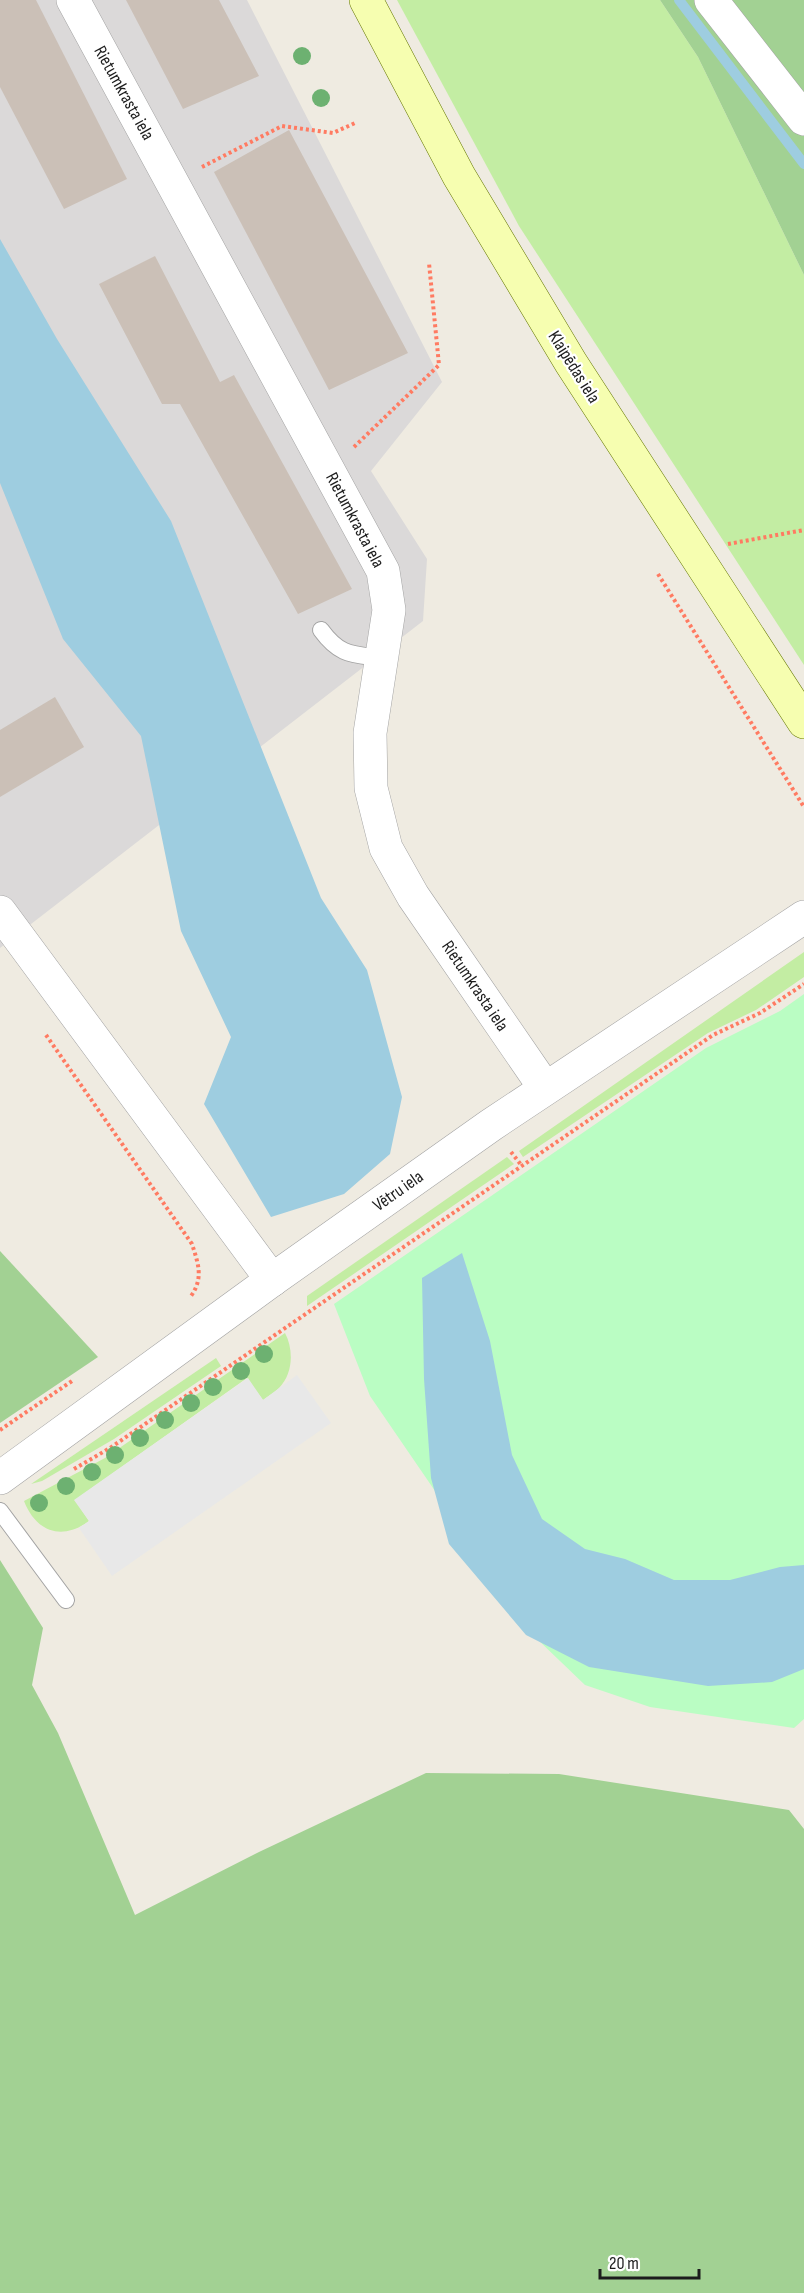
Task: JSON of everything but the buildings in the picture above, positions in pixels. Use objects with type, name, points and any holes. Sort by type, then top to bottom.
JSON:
[{"type":"main road","name":"Klaipēdas iela","points":[[366,0],[459,176],[571,363],[804,722]]},
{"type":"street","name":"Rietumkrasta iela","points":[[73,0],[384,571],[388,610],[370,733],[371,788],[386,848],[413,896],[545,1088]]},
{"type":"street","points":[[711,0],[804,119]]},
{"type":"street","points":[[0,912],[272,1280]]},
{"type":"street","name":"Vētru iela","points":[[0,1478],[272,1280],[545,1088],[804,917]]},
{"type":"lane","points":[[321,630],[332,645],[344,652],[381,658]]},
{"type":"lane","points":[[0,1511],[66,1600]]},
{"type":"path","points":[[199,169],[282,126],[333,133],[355,123]]},
{"type":"path","points":[[351,450],[439,365],[429,263]]},
{"type":"path","points":[[724,545],[804,530]]},
{"type":"path","points":[[658,574],[804,807]]},
{"type":"path","points":[[72,1470],[110,1448],[713,1035],[760,1013],[804,984]]},
{"type":"path","points":[[41,1029],[192,1244],[201,1271],[196,1288],[185,1303]]},
{"type":"shaded area","points":[[0,0],[247,0],[442,382],[371,471],[427,559],[423,621],[0,948]]},
{"type":"shaded area","points":[[297,1375],[331,1423],[112,1576],[79,1528],[89,1521],[74,1500],[248,1378],[263,1400]]},
{"type":"green space","points":[[397,0],[660,0],[698,57],[804,275],[804,665],[519,226]]},
{"type":"green space","points":[[660,0],[804,0],[804,275],[698,57]]},
{"type":"green space","points":[[804,952],[804,977],[756,1010],[708,1033],[523,1157],[519,1151]]},
{"type":"green space","points":[[804,994],[804,1719],[794,1728],[650,1707],[585,1685],[535,1637],[370,1396],[334,1304],[706,1048],[780,1011]]},
{"type":"green space","points":[[507,1157],[514,1164],[307,1306],[307,1296]]},
{"type":"green space","points":[[0,1251],[98,1357],[0,1423]]},
{"type":"green space","points":[[285,1333],[291,1354],[287,1376],[279,1388],[263,1400],[247,1378],[75,1500],[89,1521],[79,1527],[60,1532],[51,1530],[35,1520],[29,1512],[24,1501],[105,1458]]},
{"type":"green space","points":[[216,1358],[221,1366],[114,1439],[42,1481],[31,1484]]},
{"type":"green space","points":[[0,1560],[43,1628],[32,1685],[58,1733],[135,1915],[259,1852],[426,1773],[559,1774],[789,1810],[804,1829],[804,2293],[0,2293]]},
{"type":"water","points":[[0,239],[57,339],[171,521],[321,898],[367,970],[402,1097],[390,1154],[344,1194],[271,1217],[204,1104],[231,1037],[181,931],[141,736],[63,639],[0,483]]},
{"type":"water","points":[[462,1253],[490,1341],[512,1455],[542,1519],[585,1549],[625,1559],[674,1580],[730,1580],[780,1567],[804,1565],[804,1669],[772,1682],[708,1686],[589,1667],[526,1635],[449,1544],[431,1478],[424,1379],[422,1278]]},
{"type":"waterway","points":[[679,0],[804,164]]}]
